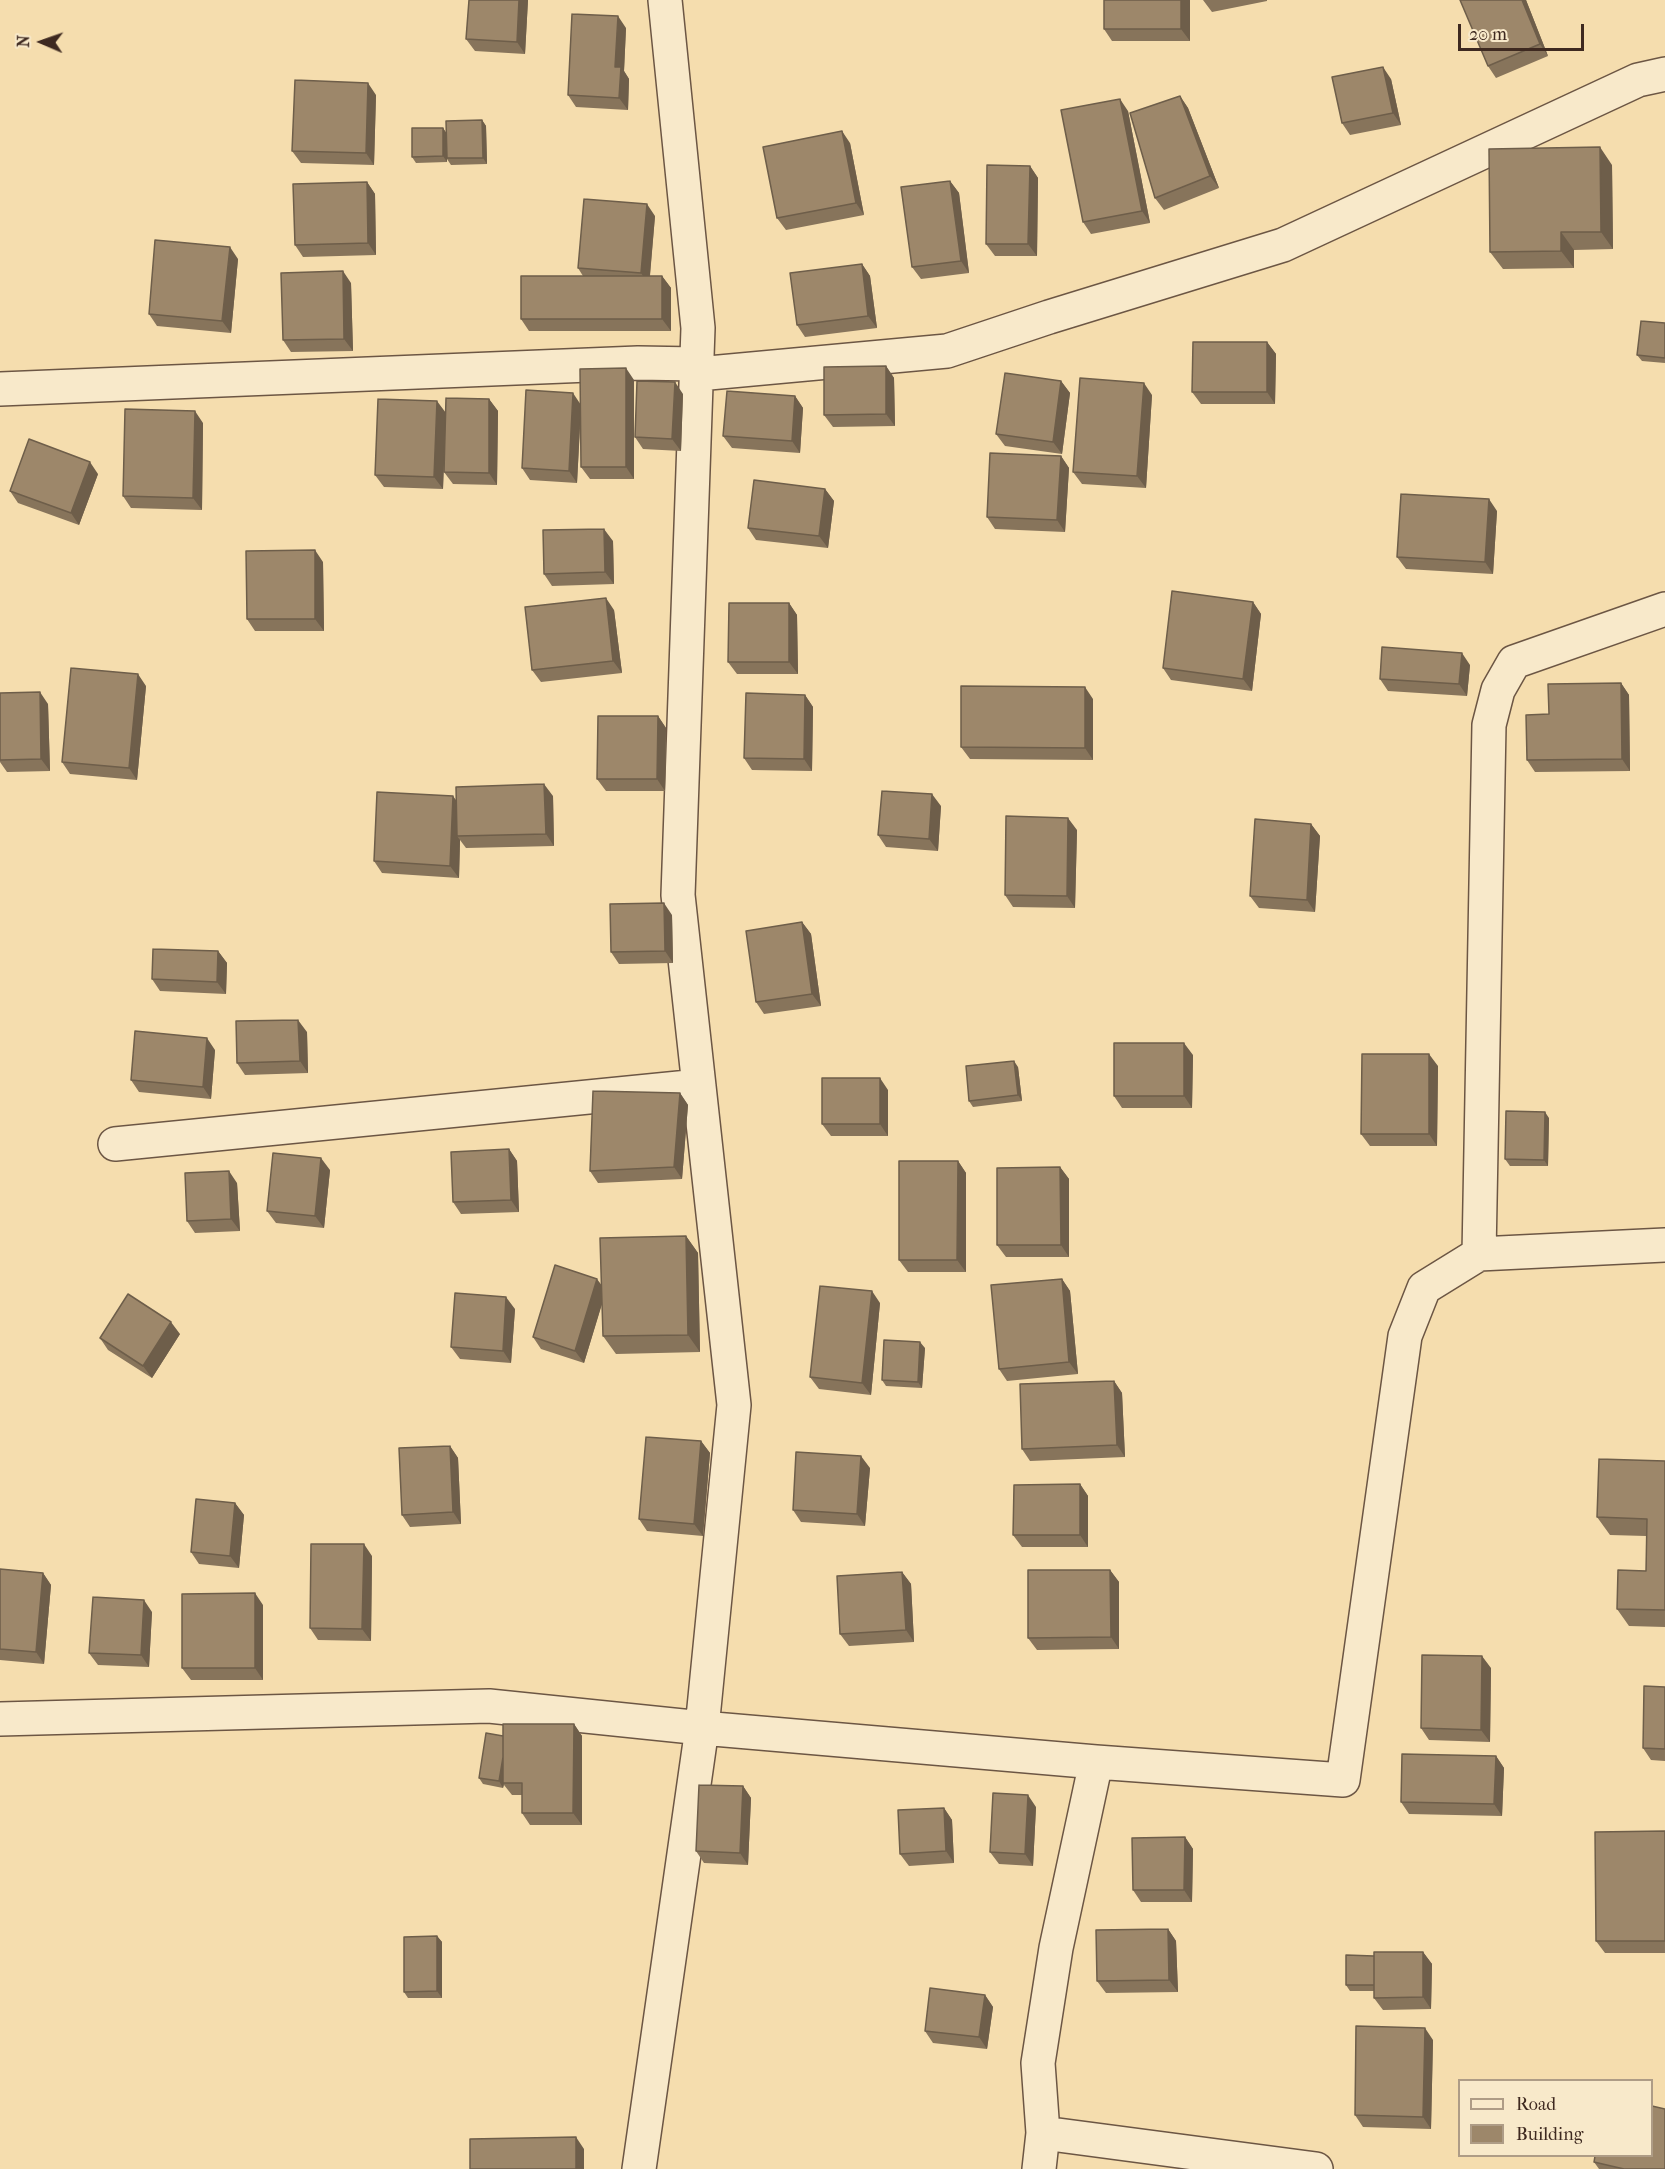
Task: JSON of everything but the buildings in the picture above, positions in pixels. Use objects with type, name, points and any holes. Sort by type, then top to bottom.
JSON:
[{"type":"street","points":[[639,2169],[702,1728],[734,1405],[678,895],[698,328],[665,0]]},
{"type":"street","points":[[0,389],[638,363],[697,369],[947,351],[1283,245],[1638,80],[1665,74]]},
{"type":"street","points":[[1479,1254],[1489,725],[1498,690],[1514,662],[1665,609]]},
{"type":"street","points":[[115,1144],[699,1086]]},
{"type":"street","points":[[0,1719],[489,1706],[702,1728],[1096,1762],[1343,1780],[1405,1336],[1424,1288],[1479,1254],[1665,1245]]},
{"type":"street","points":[[1039,2169],[1043,2133],[1038,2063],[1056,1948],[1096,1762]]},
{"type":"street","points":[[1043,2133],[1316,2169]]}]
